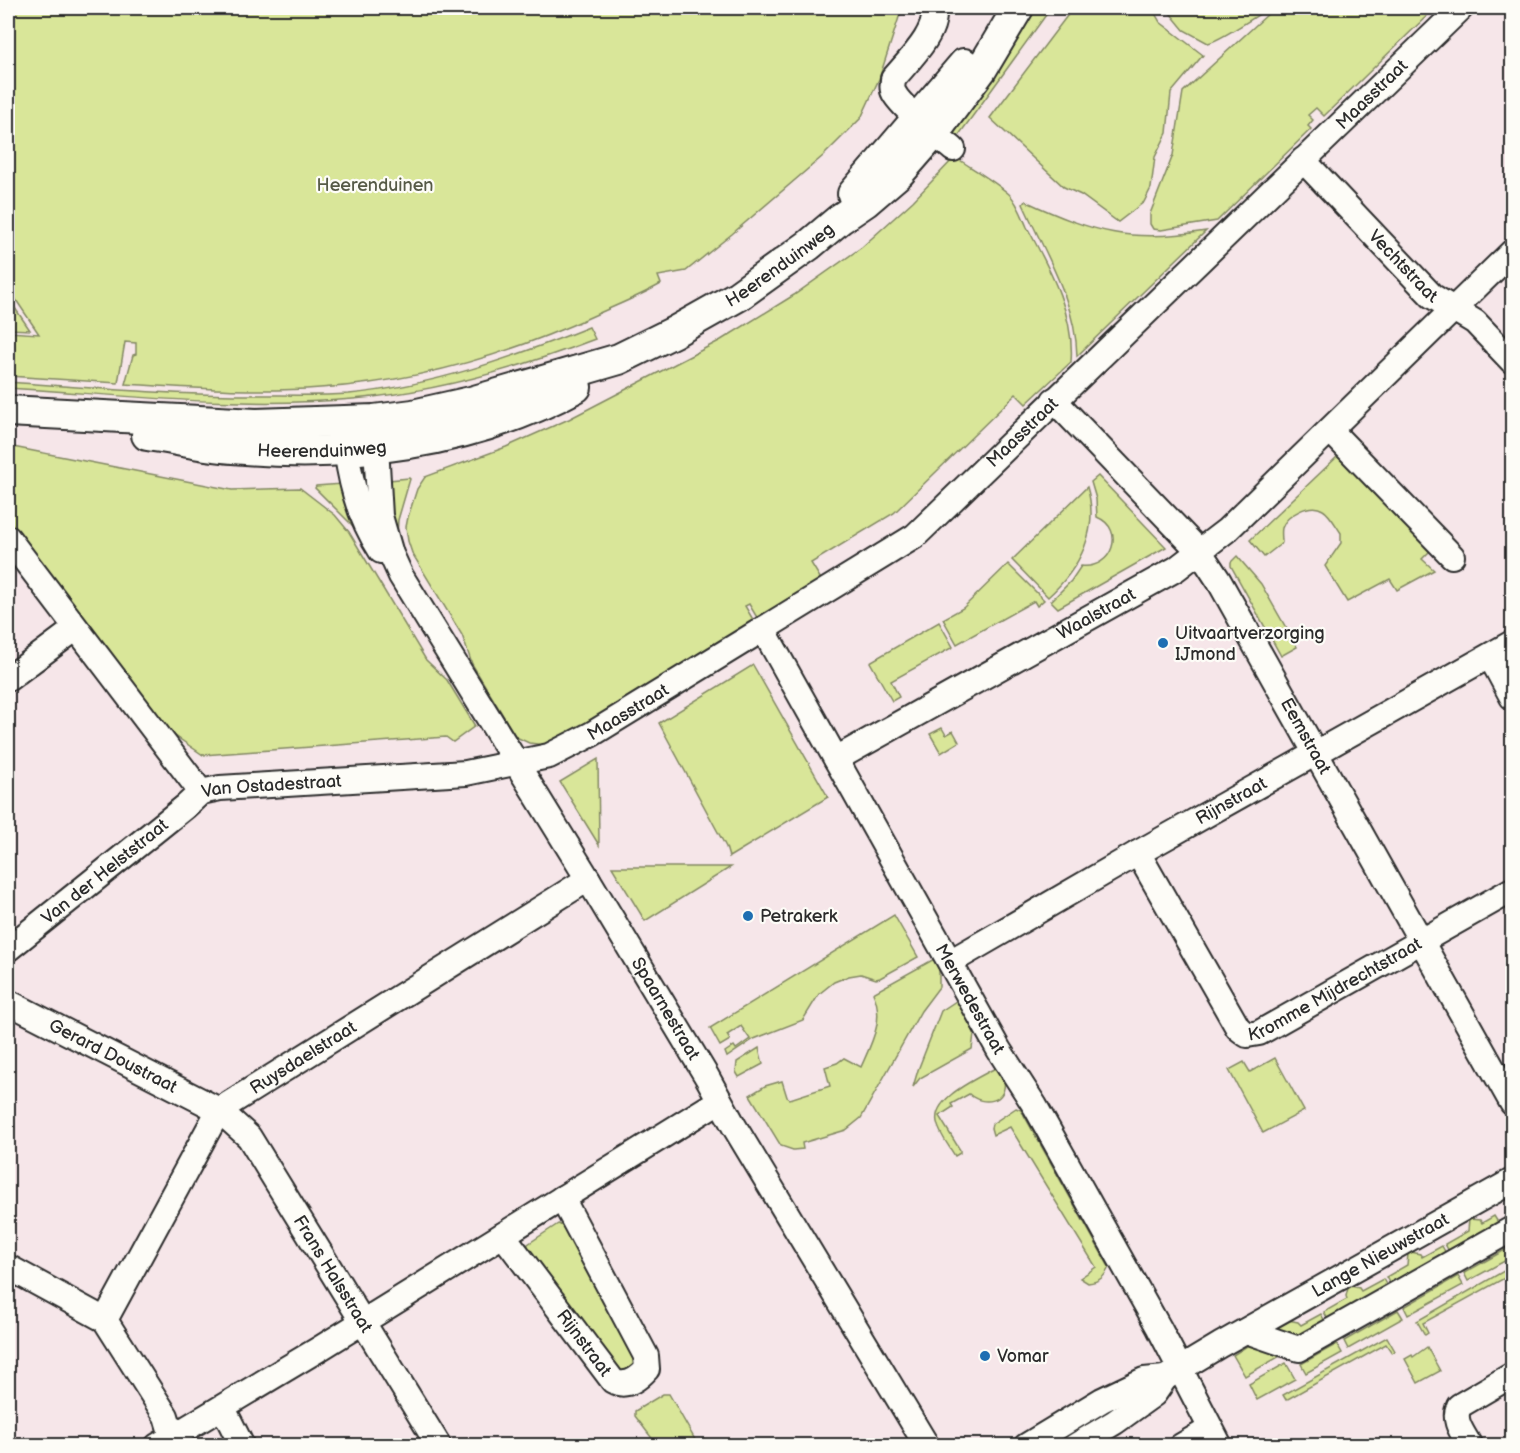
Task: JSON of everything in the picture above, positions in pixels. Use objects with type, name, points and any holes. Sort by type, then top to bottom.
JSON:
[{"type":"main road","name":"Heerenduinweg","points":[[8,411],[256,424],[344,436],[375,434],[413,415],[471,402],[619,359],[738,296],[809,245],[840,219],[853,193],[935,133],[983,43],[1012,15]]},
{"type":"main road","name":"Heerenduinweg","points":[[8,420],[122,431],[233,449],[286,452],[344,436]]},
{"type":"street","points":[[933,8],[935,17],[930,32],[893,79],[892,87],[894,94],[935,133]]},
{"type":"street","name":"Maasstraat","points":[[517,764],[549,756],[592,734],[915,536],[1461,8]]},
{"type":"street","name":"Vechtstraat","points":[[1303,160],[1432,296],[1475,322],[1512,360]]},
{"type":"street","name":"Waalstraat","points":[[836,759],[1176,569],[1200,552],[1227,530],[1512,252]]},
{"type":"street","name":"Eemstraat","points":[[1054,400],[1200,552],[1219,581],[1512,1104]]},
{"type":"street","points":[[1330,430],[1452,556]]},
{"type":"street","name":"Spaarnestraat","points":[[375,434],[380,516],[388,545],[401,576]]},
{"type":"street","name":"Spaarnestraat","points":[[344,436],[350,473],[363,520],[386,558],[401,576],[588,879],[927,1446]]},
{"type":"street","name":"Van Ostadestraat","points":[[8,538],[201,792],[220,788],[466,773],[517,764]]},
{"type":"street","points":[[8,679],[75,628]]},
{"type":"street","name":"Merwedestraat","points":[[762,630],[999,1050],[1035,1106],[1173,1374],[1215,1437]]},
{"type":"street","name":"Rijnstraat","points":[[950,962],[1138,853],[1512,643]]},
{"type":"street","points":[[1490,656],[1512,696]]},
{"type":"street","name":"Van der Helststraat","points":[[8,949],[201,792]]},
{"type":"street","name":"Kromme Mijdrechtstraat","points":[[1138,853],[1238,1028],[1247,1035],[1259,1033],[1512,890]]},
{"type":"street","name":"Ruysdaelstraat","points":[[105,1320],[219,1110],[588,879]]},
{"type":"street","name":"Gerard Doustraat","points":[[8,1002],[219,1110]]},
{"type":"street","points":[[8,1267],[105,1320],[166,1416],[168,1442],[719,1101]]},
{"type":"street","name":"Frans Halsstraat","points":[[219,1110],[249,1137],[440,1446]]},
{"type":"street","name":"Lange Nieuwstraat","points":[[1075,1446],[1115,1422],[1154,1394],[1173,1374],[1246,1330],[1512,1180]]},
{"type":"street","name":"Rijnstraat","points":[[503,1235],[613,1381],[622,1385],[627,1384],[647,1369],[646,1356],[562,1198]]},
{"type":"street","points":[[1246,1330],[1299,1349],[1512,1229]]},
{"type":"street","name":"Lange Nieuwstraat","points":[[1026,1446],[1102,1400],[1144,1380],[1173,1374]]},
{"type":"street","points":[[1470,1446],[1457,1422],[1455,1414],[1459,1406],[1512,1375]]},
{"type":"street","points":[[223,1408],[242,1446]]},
{"type":"street","points":[[1181,1446],[1215,1437]]},
{"type":"green space","name":"Heerenduinen","points":[[8,8],[902,8],[879,79],[861,118],[823,156],[686,271],[658,276],[661,284],[562,329],[461,364],[391,380],[356,385],[271,390],[125,384],[133,355],[136,354],[136,343],[125,342],[118,383],[8,376],[8,332],[39,334],[8,288]]},
{"type":"green space","points":[[1034,8],[1051,8],[956,139],[945,131]]},
{"type":"green space","points":[[1073,8],[1152,8],[1160,22],[1203,55],[1171,93],[1167,133],[1155,157],[1151,188],[1144,202],[1118,222],[1081,195],[1064,187],[990,118]]},
{"type":"green space","points":[[1166,8],[1269,8],[1208,43],[1184,30]]},
{"type":"green space","points":[[1278,8],[1435,8],[1324,116],[1316,108],[1308,115],[1313,120],[1308,126],[1311,129],[1217,221],[1161,230],[1153,229],[1150,224],[1150,214],[1173,155],[1183,92],[1269,13]]},
{"type":"green space","points":[[955,157],[1003,189],[1017,205],[1052,275],[1065,309],[1069,326],[1071,362],[1026,404],[1016,394],[894,513],[811,563],[822,581],[759,621],[749,604],[745,606],[755,623],[565,739],[545,745],[529,743],[516,737],[472,664],[462,635],[412,553],[406,527],[417,489],[425,477],[506,447],[569,419],[721,340],[794,295],[862,247],[913,201]]},
{"type":"green space","points":[[1025,201],[1072,221],[1113,232],[1155,236],[1206,231],[1077,356],[1071,316],[1065,297],[1023,204]]},
{"type":"green space","points":[[8,298],[30,330],[8,329]]},
{"type":"green space","points":[[589,327],[595,339],[536,360],[476,378],[384,396],[310,402],[223,402],[8,388],[8,382],[195,394],[349,394],[411,385],[471,369]]},
{"type":"green space","points":[[8,446],[232,490],[300,488],[335,515],[349,532],[426,660],[447,680],[475,726],[453,742],[446,737],[203,755],[165,729],[8,519]]},
{"type":"green space","points":[[1339,455],[1431,550],[1422,559],[1434,570],[1397,590],[1390,579],[1347,602],[1325,566],[1341,543],[1341,533],[1328,514],[1318,508],[1305,509],[1293,514],[1282,528],[1282,543],[1264,557],[1250,540]]},
{"type":"green space","points":[[1098,476],[1166,547],[1058,608],[1051,601],[1071,581],[1081,566],[1092,566],[1101,562],[1112,547],[1111,530],[1097,517],[1096,499],[1091,482]]},
{"type":"green space","points":[[409,478],[398,520],[397,536],[392,539],[389,480]]},
{"type":"green space","points":[[342,484],[354,527],[315,488],[316,486]]},
{"type":"green space","points":[[1087,487],[1091,518],[1089,533],[1078,561],[1048,597],[1012,560]]},
{"type":"green space","points":[[1237,556],[1261,584],[1297,647],[1281,656],[1231,566],[1231,562]]},
{"type":"green space","points":[[1008,564],[1044,600],[1037,606],[1034,601],[957,644],[943,619],[963,608]]},
{"type":"green space","points":[[939,622],[953,647],[891,681],[899,697],[892,701],[870,662]]},
{"type":"green space","points":[[753,665],[828,797],[729,857],[726,847],[659,723]]},
{"type":"green space","points":[[942,728],[946,735],[953,731],[959,742],[941,753],[930,734]]},
{"type":"green space","points":[[598,759],[599,845],[560,782]]},
{"type":"green space","points":[[612,867],[731,867],[645,921]]},
{"type":"green space","points":[[894,915],[918,957],[880,978],[876,979],[861,974],[834,982],[819,994],[803,1020],[754,1039],[727,1057],[725,1052],[734,1046],[736,1049],[750,1039],[741,1026],[727,1035],[730,1040],[720,1046],[710,1028]]},
{"type":"green space","points":[[936,958],[939,964],[939,987],[921,1011],[861,1118],[846,1130],[802,1143],[803,1149],[793,1150],[781,1146],[750,1095],[765,1086],[782,1081],[787,1097],[790,1099],[830,1086],[825,1067],[844,1058],[861,1067],[876,1030],[878,1012],[873,993]]},
{"type":"green space","points":[[959,999],[978,1032],[974,1034],[972,1049],[920,1078],[913,1087],[941,1011]]},
{"type":"green space","points":[[759,1048],[763,1064],[739,1077],[736,1072],[737,1062]]},
{"type":"green space","points":[[1275,1058],[1304,1111],[1263,1133],[1229,1070],[1244,1062],[1250,1072]]},
{"type":"green space","points":[[997,1067],[1004,1080],[1002,1093],[998,1098],[987,1101],[969,1094],[951,1104],[953,1107],[939,1116],[960,1150],[960,1153],[955,1156],[940,1131],[937,1113],[942,1104],[958,1089]]},
{"type":"green space","points":[[1016,1108],[1021,1110],[1109,1267],[1099,1280],[1088,1283],[1080,1278],[1096,1267],[1010,1127],[993,1135],[992,1124]]},
{"type":"green space","points":[[1494,1216],[1501,1227],[1451,1255],[1445,1244],[1468,1231],[1469,1219],[1480,1220],[1482,1223]]},
{"type":"green space","points":[[558,1224],[563,1226],[636,1361],[633,1367],[625,1372],[617,1369],[527,1248],[528,1244]]},
{"type":"green space","points":[[1442,1246],[1448,1257],[1392,1288],[1386,1277],[1407,1265],[1408,1254],[1411,1252],[1420,1254],[1422,1257]]},
{"type":"green space","points":[[1512,1246],[1512,1257],[1468,1281],[1464,1273]]},
{"type":"green space","points":[[1509,1268],[1512,1274],[1423,1323],[1428,1333],[1425,1335],[1417,1321]]},
{"type":"green space","points":[[1458,1276],[1463,1285],[1408,1315],[1404,1307]]},
{"type":"green space","points":[[1383,1279],[1389,1290],[1330,1323],[1324,1312],[1347,1299],[1348,1288],[1351,1286],[1361,1291]]},
{"type":"green space","points":[[1398,1310],[1403,1318],[1348,1349],[1344,1341]]},
{"type":"green space","points":[[1321,1314],[1327,1325],[1299,1335],[1281,1331],[1277,1326],[1288,1320],[1301,1325]]},
{"type":"green space","points":[[1387,1337],[1395,1351],[1392,1353],[1386,1344],[1286,1400],[1283,1395]]},
{"type":"green space","points":[[1250,1344],[1282,1355],[1245,1376],[1233,1355]]},
{"type":"green space","points":[[1337,1344],[1342,1353],[1306,1373],[1301,1364]]},
{"type":"green space","points":[[1427,1347],[1440,1371],[1418,1383],[1405,1359],[1412,1355],[1413,1357]]},
{"type":"green space","points":[[1286,1363],[1295,1379],[1257,1400],[1249,1384]]},
{"type":"green space","points":[[663,1394],[669,1394],[698,1445],[657,1445],[635,1416],[635,1411]]},
{"type":"place","name":"Uitvaartverzorging IJmond","points":[[1163,643]]},
{"type":"place","name":"Petrakerk","points":[[748,916]]},
{"type":"place","name":"Vomar","points":[[985,1356]]}]
